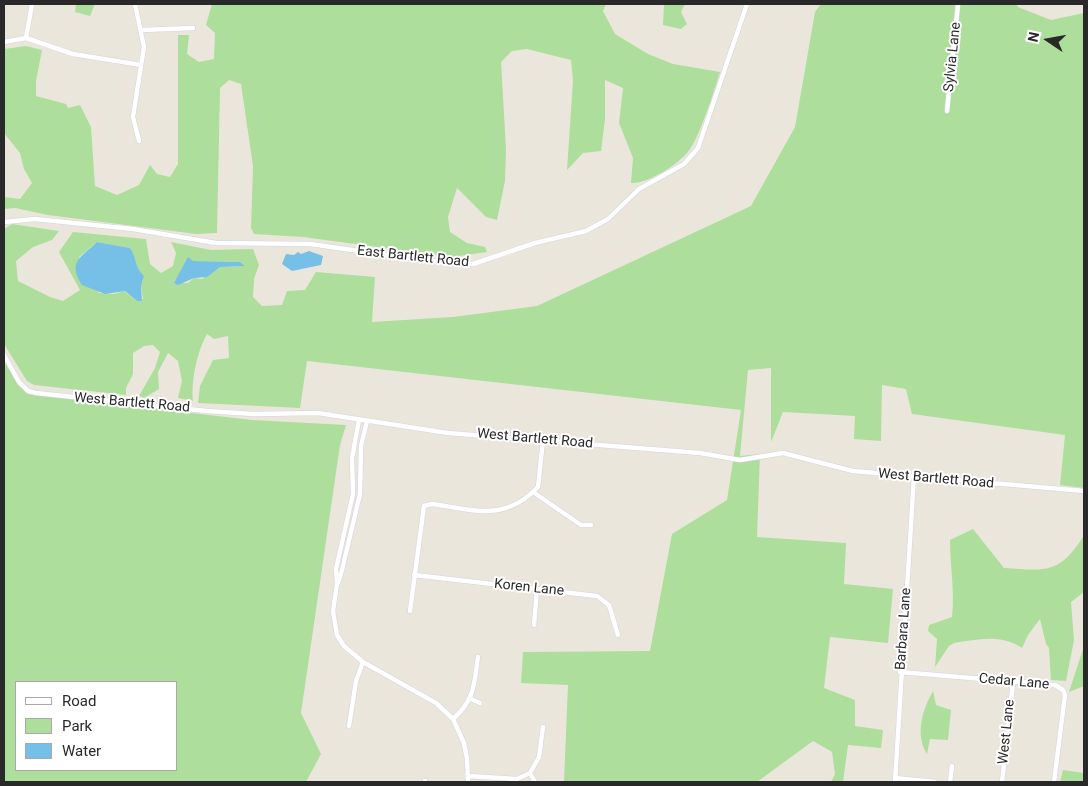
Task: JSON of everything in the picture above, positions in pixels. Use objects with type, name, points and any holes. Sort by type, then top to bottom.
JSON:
[{"type":"street","points":[[26,38],[32,4]]},
{"type":"street","points":[[135,4],[142,30],[144,47],[133,117],[139,141]]},
{"type":"street","name":"East Bartlett Road","points":[[4,222],[35,219],[132,229],[216,242],[310,244],[430,262],[479,263],[535,243],[586,231],[608,220],[639,189],[684,164],[699,145],[748,4]]},
{"type":"street","name":"Sylvia Lane","points":[[947,111],[958,4]]},
{"type":"street","points":[[142,30],[193,28]]},
{"type":"street","points":[[4,42],[26,38],[73,54],[141,65]]},
{"type":"street","name":"West Bartlett Road","points":[[4,355],[19,382],[28,391],[36,393],[207,411],[254,414],[318,413],[439,432],[700,452],[740,460],[783,453],[848,471],[1084,492]]},
{"type":"street","points":[[359,420],[354,444],[353,494],[337,562],[337,584],[333,612],[337,636],[344,646],[363,662],[436,703],[453,719],[464,743],[468,782]]},
{"type":"street","points":[[337,584],[344,563],[360,494],[361,446],[367,422]]},
{"type":"street","points":[[410,611],[424,506],[432,504],[497,512],[516,505],[538,487],[543,440]]},
{"type":"street","points":[[354,444],[361,446]]},
{"type":"street","name":"Barbara Lane","points":[[895,780],[900,672],[914,476]]},
{"type":"street","points":[[533,492],[581,525],[591,525]]},
{"type":"street","points":[[337,562],[344,563]]},
{"type":"street","name":"Koren Lane","points":[[414,575],[601,598],[609,605],[618,635]]},
{"type":"street","points":[[534,625],[537,589]]},
{"type":"street","points":[[453,719],[464,710],[471,699],[478,657]]},
{"type":"street","points":[[349,726],[356,681],[363,662]]},
{"type":"street","name":"Cedar Lane","points":[[900,672],[1013,683],[1055,685],[1063,690],[1065,695],[1054,782]]},
{"type":"street","name":"West Lane","points":[[1002,782],[1013,683]]},
{"type":"street","points":[[471,699],[480,702]]},
{"type":"street","points":[[468,776],[517,780],[530,773],[539,757],[543,727]]},
{"type":"street","points":[[950,782],[952,766]]},
{"type":"street","points":[[530,773],[535,782]]},
{"type":"street","points":[[895,780],[935,782]]},
{"type":"green space","points":[[76,4],[95,4],[90,16],[75,12]]},
{"type":"green space","points":[[212,4],[606,4],[603,11],[615,34],[648,54],[673,64],[720,72],[707,112],[686,155],[664,172],[646,180],[631,183],[633,158],[619,123],[623,88],[605,80],[605,119],[601,151],[583,153],[567,170],[573,81],[571,60],[527,49],[512,51],[501,62],[506,149],[505,181],[497,220],[486,217],[457,188],[448,217],[450,232],[467,243],[485,247],[487,252],[452,257],[303,237],[254,234],[251,228],[253,166],[241,84],[229,80],[220,88],[217,233],[196,234],[48,215],[15,208],[4,209],[5,197],[20,199],[32,183],[24,169],[20,153],[4,133],[4,49],[26,46],[42,50],[36,81],[36,96],[66,104],[68,108],[80,105],[91,127],[95,186],[117,195],[139,185],[150,165],[157,174],[170,177],[178,164],[178,35],[189,35],[187,54],[199,62],[214,59],[215,33],[206,25]]},
{"type":"green space","points":[[664,4],[685,4],[681,12],[687,24],[681,29],[663,25]]},
{"type":"green space","points":[[821,4],[1016,4],[1018,7],[1051,20],[1084,13],[1084,488],[1060,485],[1065,435],[912,414],[906,389],[882,385],[881,441],[854,439],[855,416],[783,412],[771,442],[771,368],[748,370],[740,456],[760,454],[757,537],[846,543],[844,584],[893,589],[888,643],[830,637],[824,688],[855,700],[855,726],[883,730],[881,748],[848,745],[843,782],[831,782],[835,774],[832,752],[813,741],[757,782],[564,782],[568,685],[521,683],[523,652],[650,651],[672,534],[727,500],[741,410],[307,361],[300,408],[198,403],[200,386],[213,360],[229,358],[228,336],[214,339],[207,334],[200,349],[196,366],[193,401],[178,398],[182,381],[178,361],[168,353],[158,372],[159,389],[144,398],[139,396],[155,368],[160,352],[153,345],[144,346],[133,353],[133,374],[126,388],[126,395],[34,385],[27,381],[4,344],[4,229],[12,224],[59,231],[52,240],[33,247],[16,261],[18,281],[50,297],[63,301],[80,290],[59,252],[73,232],[146,239],[150,264],[161,273],[173,266],[176,253],[171,242],[211,250],[253,249],[259,265],[254,279],[253,297],[262,306],[282,305],[287,291],[305,290],[316,272],[375,277],[372,322],[453,317],[537,306],[751,206],[795,127],[815,12]],"holes":[[[97,242],[130,248],[136,269],[144,276],[141,286],[143,299],[137,301],[124,291],[114,294],[99,293],[79,257]],[[193,261],[240,262],[245,266],[220,267],[202,279],[194,278],[188,283],[174,283],[185,266]]]},
{"type":"green space","points":[[4,361],[19,386],[36,395],[252,420],[346,425],[340,445],[301,713],[321,754],[306,782],[4,782]]},
{"type":"green space","points":[[973,529],[1004,568],[1031,570],[1051,567],[1059,563],[1067,557],[1084,535],[1084,592],[1071,602],[1074,640],[1066,681],[1051,680],[1049,648],[1046,644],[1040,619],[1028,635],[1022,648],[998,639],[981,639],[954,643],[949,646],[935,667],[937,639],[928,631],[929,625],[952,617],[950,540]]},
{"type":"green space","points":[[1084,646],[1084,686],[1069,692]]},
{"type":"green space","points":[[933,691],[936,705],[951,710],[948,740],[930,739],[927,754],[921,739],[921,722]]},
{"type":"green space","points":[[1063,770],[1084,773],[1084,782],[1060,782]]},
{"type":"water","points":[[97,242],[130,248],[144,276],[141,286],[142,301],[137,301],[125,291],[105,294],[82,285],[78,277],[76,265],[81,256]]},
{"type":"water","points":[[309,251],[323,256],[321,265],[292,271],[282,264],[286,254],[294,255],[298,252],[301,254]]},
{"type":"water","points":[[188,257],[193,261],[240,262],[245,266],[220,267],[207,277],[194,278],[178,285],[174,283]]}]
